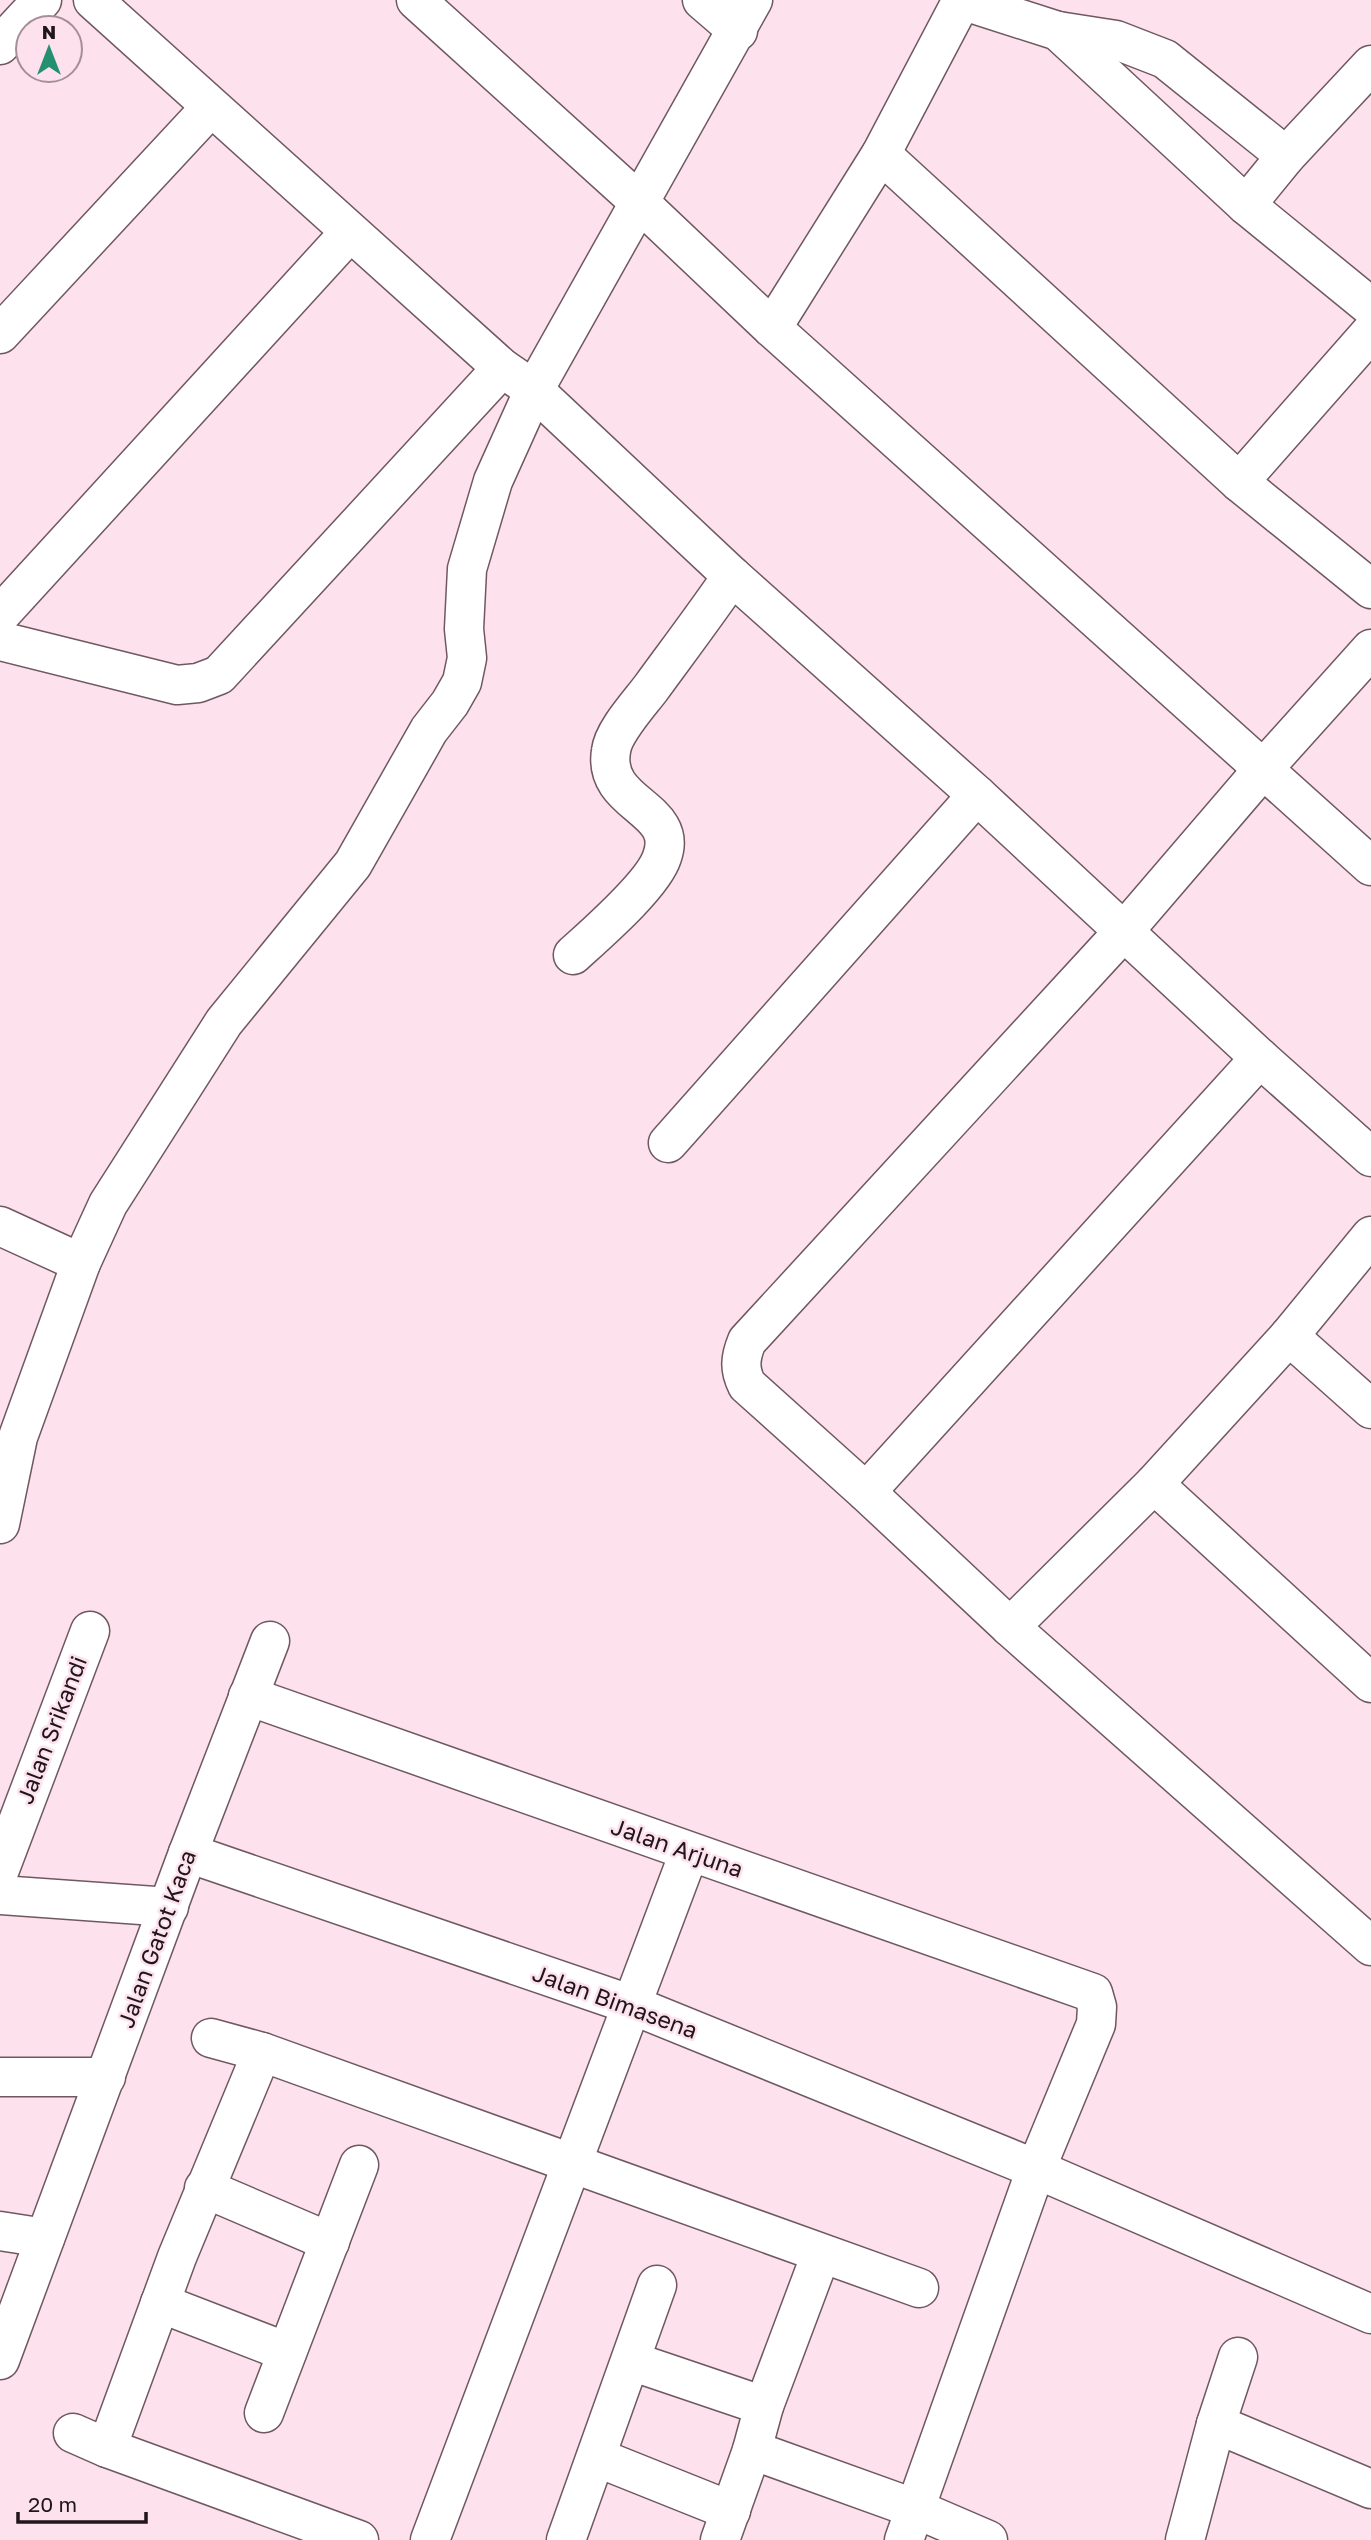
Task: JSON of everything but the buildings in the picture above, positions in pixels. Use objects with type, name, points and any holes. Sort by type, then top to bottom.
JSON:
[{"type":"street","points":[[0,45],[41,0]]},
{"type":"street","points":[[93,0],[502,368],[534,390],[732,576],[977,795],[1371,1157]]},
{"type":"street","points":[[416,0],[639,202],[772,328],[1371,866]]},
{"type":"street","points":[[0,1524],[18,1437],[81,1263],[108,1204],[224,1022],[353,864],[429,730],[462,682],[467,658],[464,629],[467,569],[493,481],[534,390],[745,15],[702,0]]},
{"type":"street","points":[[772,328],[881,154],[961,0],[1058,31],[1116,40],[1165,59],[1286,156]]},
{"type":"street","points":[[1058,31],[1246,205],[1371,307]]},
{"type":"street","points":[[1246,205],[1286,156],[1371,65]]},
{"type":"street","points":[[0,334],[211,107]]},
{"type":"street","points":[[881,154],[1239,482],[1371,589]]},
{"type":"street","points":[[0,615],[350,232]]},
{"type":"street","points":[[1239,482],[1371,332]]},
{"type":"street","points":[[0,641],[177,685],[188,685],[219,676],[502,368]]},
{"type":"street","points":[[573,955],[630,901],[662,858],[664,837],[660,824],[615,784],[611,773],[611,749],[630,717],[732,576]]},
{"type":"street","points":[[1371,649],[1264,768],[1125,930],[747,1341],[741,1354],[740,1372],[747,1385],[1010,1627],[1371,1946]]},
{"type":"street","points":[[668,1143],[977,795]]},
{"type":"street","points":[[866,1492],[1261,1058]]},
{"type":"street","points":[[0,1226],[81,1263]]},
{"type":"street","points":[[1010,1627],[1154,1484],[1289,1336],[1371,1236]]},
{"type":"street","points":[[1289,1336],[1371,1409]]},
{"type":"street","points":[[1154,1484],[1371,1683]]},
{"type":"street","name":"Jalan Srikandi","points":[[0,1869],[90,1631]]},
{"type":"street","name":"Jalan Gatot Kaca","points":[[0,2360],[188,1853],[270,1641]]},
{"type":"street","name":"Jalan Arjuna","points":[[248,1696],[1093,1993],[1097,2007],[1096,2024],[1036,2169]]},
{"type":"street","name":"Jalan Bimasena","points":[[188,1853],[632,2005],[1036,2169],[1371,2314]]},
{"type":"street","points":[[430,2540],[689,1853]]},
{"type":"street","points":[[0,1895],[169,1907]]},
{"type":"street","points":[[211,2038],[262,2052],[919,2288]]},
{"type":"street","points":[[262,2052],[204,2188],[160,2303],[90,2441],[359,2540]]},
{"type":"street","points":[[0,2077],[106,2077]]},
{"type":"street","points":[[264,2413],[359,2165]]},
{"type":"street","points":[[910,2524],[1036,2169]]},
{"type":"street","points":[[204,2188],[330,2242]]},
{"type":"street","points":[[0,2231],[45,2238]]},
{"type":"street","points":[[596,2457],[725,2525],[752,2450],[764,2406],[821,2254]]},
{"type":"street","points":[[566,2540],[657,2285]]},
{"type":"street","points":[[160,2303],[287,2352]]},
{"type":"street","points":[[1185,2540],[1216,2424],[1238,2357]]},
{"type":"street","points":[[631,2361],[764,2406]]},
{"type":"street","points":[[1216,2424],[1371,2489]]},
{"type":"street","points":[[752,2450],[910,2524],[988,2540]]}]
